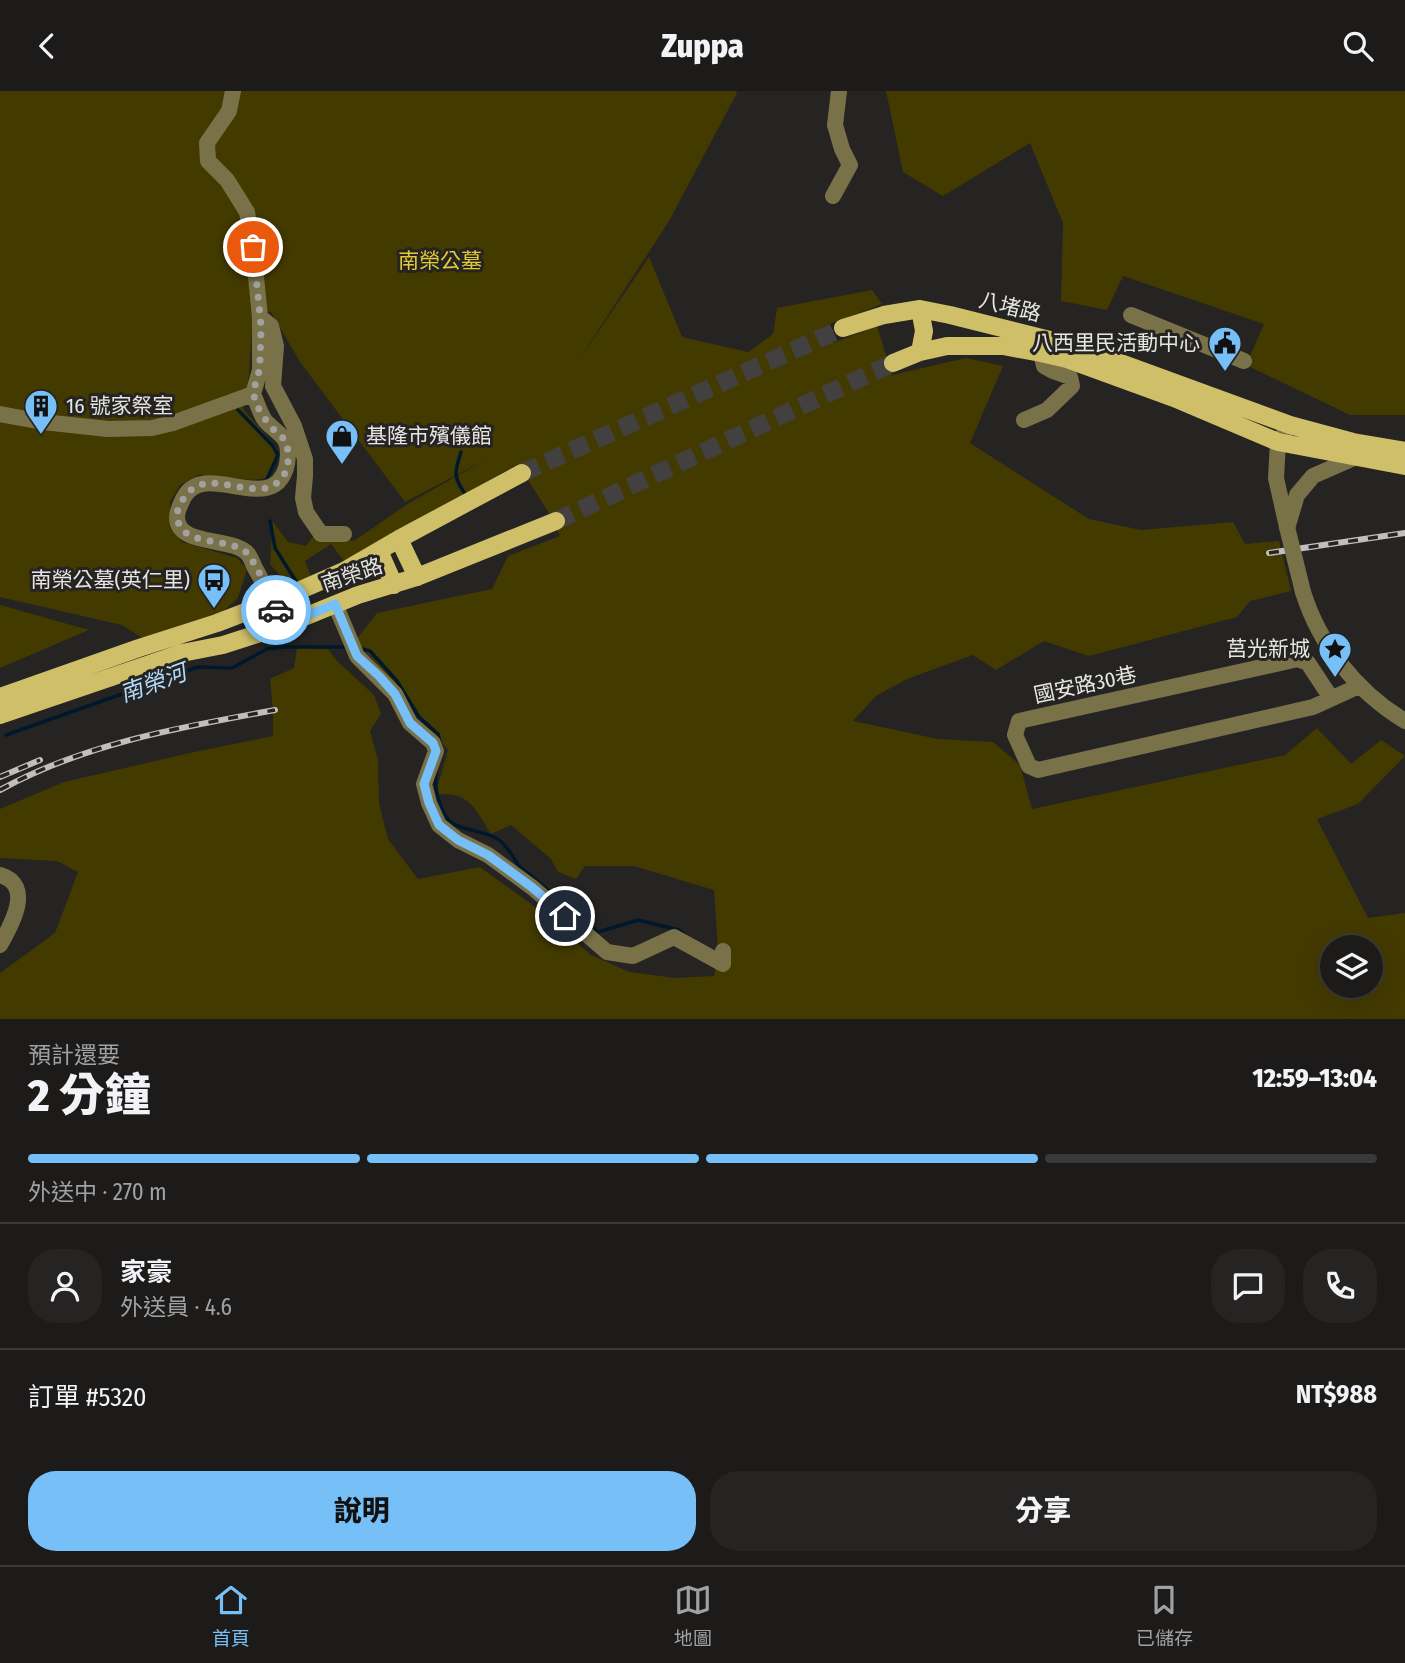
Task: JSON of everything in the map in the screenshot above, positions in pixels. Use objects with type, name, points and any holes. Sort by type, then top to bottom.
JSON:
[{"type":"main road","name":"八堵路","points":[[843,328],[884,315],[920,309],[950,315],[1074,346],[1290,425],[1353,442],[1405,451]]},
{"type":"main road","points":[[920,309],[924,331],[920,352]]},
{"type":"main road","points":[[947,346],[945,329],[950,315]]},
{"type":"main road","name":"八堵路","points":[[893,363],[920,352],[947,346],[1003,346],[1041,353],[1067,359],[1174,398],[1278,442],[1405,466]]},
{"type":"main road","name":"南榮路","points":[[0,697],[217,623],[344,571],[522,473]]},
{"type":"main road","name":"南榮路","points":[[0,715],[182,653],[223,645],[282,626],[335,604],[416,577],[556,521]]},
{"type":"main road","points":[[399,539],[416,577]]},
{"type":"main road","points":[[379,551],[394,585]]},
{"type":"street","points":[[233,91],[229,111],[206,143],[208,161],[227,180],[247,212],[260,317],[260,370],[253,394],[264,419],[286,442],[288,462],[285,473],[277,483],[267,488],[257,489],[215,482],[199,485],[187,492],[179,506],[177,517],[179,526],[188,535],[238,547],[247,554],[273,601],[282,626]]},
{"type":"street","points":[[833,196],[850,165],[835,125],[839,91]]},
{"type":"street","points":[[1131,316],[1244,362]]},
{"type":"street","points":[[260,317],[271,326],[276,346],[273,386],[294,426],[305,459],[303,498],[306,512],[321,534],[344,534]]},
{"type":"street","points":[[1024,420],[1047,410],[1072,386],[1070,377],[1044,366],[1041,353]]},
{"type":"street","points":[[0,414],[108,429],[152,428],[253,394]]},
{"type":"street","points":[[1290,425],[1278,442],[1276,478],[1303,592],[1329,648],[1359,686],[1405,721]]},
{"type":"street","points":[[1287,527],[1297,495],[1312,477],[1354,458]]},
{"type":"street","points":[[335,604],[357,656],[395,694],[410,723],[433,743],[436,751],[424,784],[439,825],[458,840],[488,855],[533,888],[607,952],[633,957],[674,937],[721,959]]},
{"type":"street","name":"國安路30巷","points":[[1331,698],[1308,663],[1298,659],[1019,721],[1015,735],[1029,767],[1038,770],[1313,707],[1359,686]]},
{"type":"street","points":[[0,875],[8,877],[17,886],[19,899],[10,929],[0,944]]},
{"type":"green space","name":"南榮公墓","points":[[0,91],[735,91],[737,93],[669,221],[577,363],[649,257],[682,337],[748,352],[773,334],[777,308],[872,290],[882,304],[822,327],[833,343],[877,326],[892,375],[966,358],[1003,366],[970,443],[1089,519],[1141,530],[1233,522],[1245,544],[1279,541],[1291,591],[1250,601],[1237,617],[1089,656],[1044,641],[996,670],[973,655],[907,679],[876,696],[853,721],[938,739],[993,742],[1020,765],[1032,809],[1285,755],[1317,728],[1351,764],[1381,740],[1405,756],[1358,804],[1317,819],[1368,918],[1405,913],[1405,1019],[0,1019],[0,973],[55,933],[78,872],[57,861],[0,858],[0,809],[64,782],[273,736],[270,679],[294,668],[297,648],[328,649],[337,661],[374,695],[381,714],[370,731],[378,760],[379,804],[388,839],[418,879],[480,867],[538,909],[591,955],[629,972],[675,978],[714,976],[718,950],[714,890],[634,866],[585,866],[576,879],[558,872],[551,859],[511,825],[491,834],[470,803],[456,795],[435,795],[448,750],[355,641],[377,613],[492,589],[508,556],[560,536],[518,464],[344,561],[331,544],[305,561],[311,576],[288,585],[270,564],[273,522],[288,542],[306,546],[315,534],[354,541],[409,503],[487,459],[405,502],[300,362],[271,312],[253,313],[249,375],[243,409],[278,449],[268,478],[253,480],[199,475],[180,485],[170,502],[170,525],[182,542],[237,558],[247,569],[238,598],[222,612],[146,640],[122,625],[0,597]]},
{"type":"green space","points":[[886,91],[1405,91],[1405,415],[1350,415],[1246,365],[1264,324],[1123,276],[1107,310],[1061,301],[1063,223],[1030,143],[943,196],[903,172]]},
{"type":"green space","points":[[0,605],[89,630],[0,668]]},
{"type":"waterway","name":"南榮河","points":[[238,410],[273,446],[278,455],[267,479]]},
{"type":"waterway","points":[[461,452],[456,474],[466,495]]},
{"type":"waterway","name":"南榮河","points":[[270,521],[275,548],[297,583]]},
{"type":"waterway","name":"南榮河","points":[[6,735],[198,667],[232,668],[267,649],[283,647],[288,631]]},
{"type":"waterway","points":[[283,647],[348,647]]},
{"type":"waterway","points":[[359,648],[370,651],[397,681],[419,717],[438,734],[442,749]]},
{"type":"waterway","points":[[436,773],[439,800],[444,814],[452,823],[498,839],[518,865],[598,932],[638,920],[679,930],[685,935]]},
{"type":"tunnel","points":[[522,473],[843,328]]},
{"type":"tunnel","points":[[556,521],[893,363]]},
{"type":"railway","points":[[1269,553],[1405,533]]},
{"type":"railway","points":[[0,790],[66,760],[134,739],[275,710]]},
{"type":"railway","points":[[0,777],[40,760]]},
{"type":"way so far","points":[[253,247],[260,317],[260,370],[253,394],[264,419],[286,442],[288,462],[285,473],[277,483],[267,488],[257,489],[215,482],[199,485],[187,492],[179,506],[177,517],[179,526],[188,535],[238,547],[247,554],[276,610]]},
{"type":"place","name":"八西里民活動中心","points":[[1225,373]]},
{"type":"place","name":"16 號家祭室","points":[[41,436]]},
{"type":"place","name":"基隆市殯儀館","points":[[342,466]]},
{"type":"place","name":"南榮公墓(英仁里)","points":[[214,610]]},
{"type":"place","name":"莒光新城","points":[[1335,679]]},
{"type":"route","points":[[276,610],[282,626],[335,604],[357,656],[395,694],[410,723],[433,743],[436,751],[424,784],[439,825],[458,840],[488,855],[565,916]]}]
